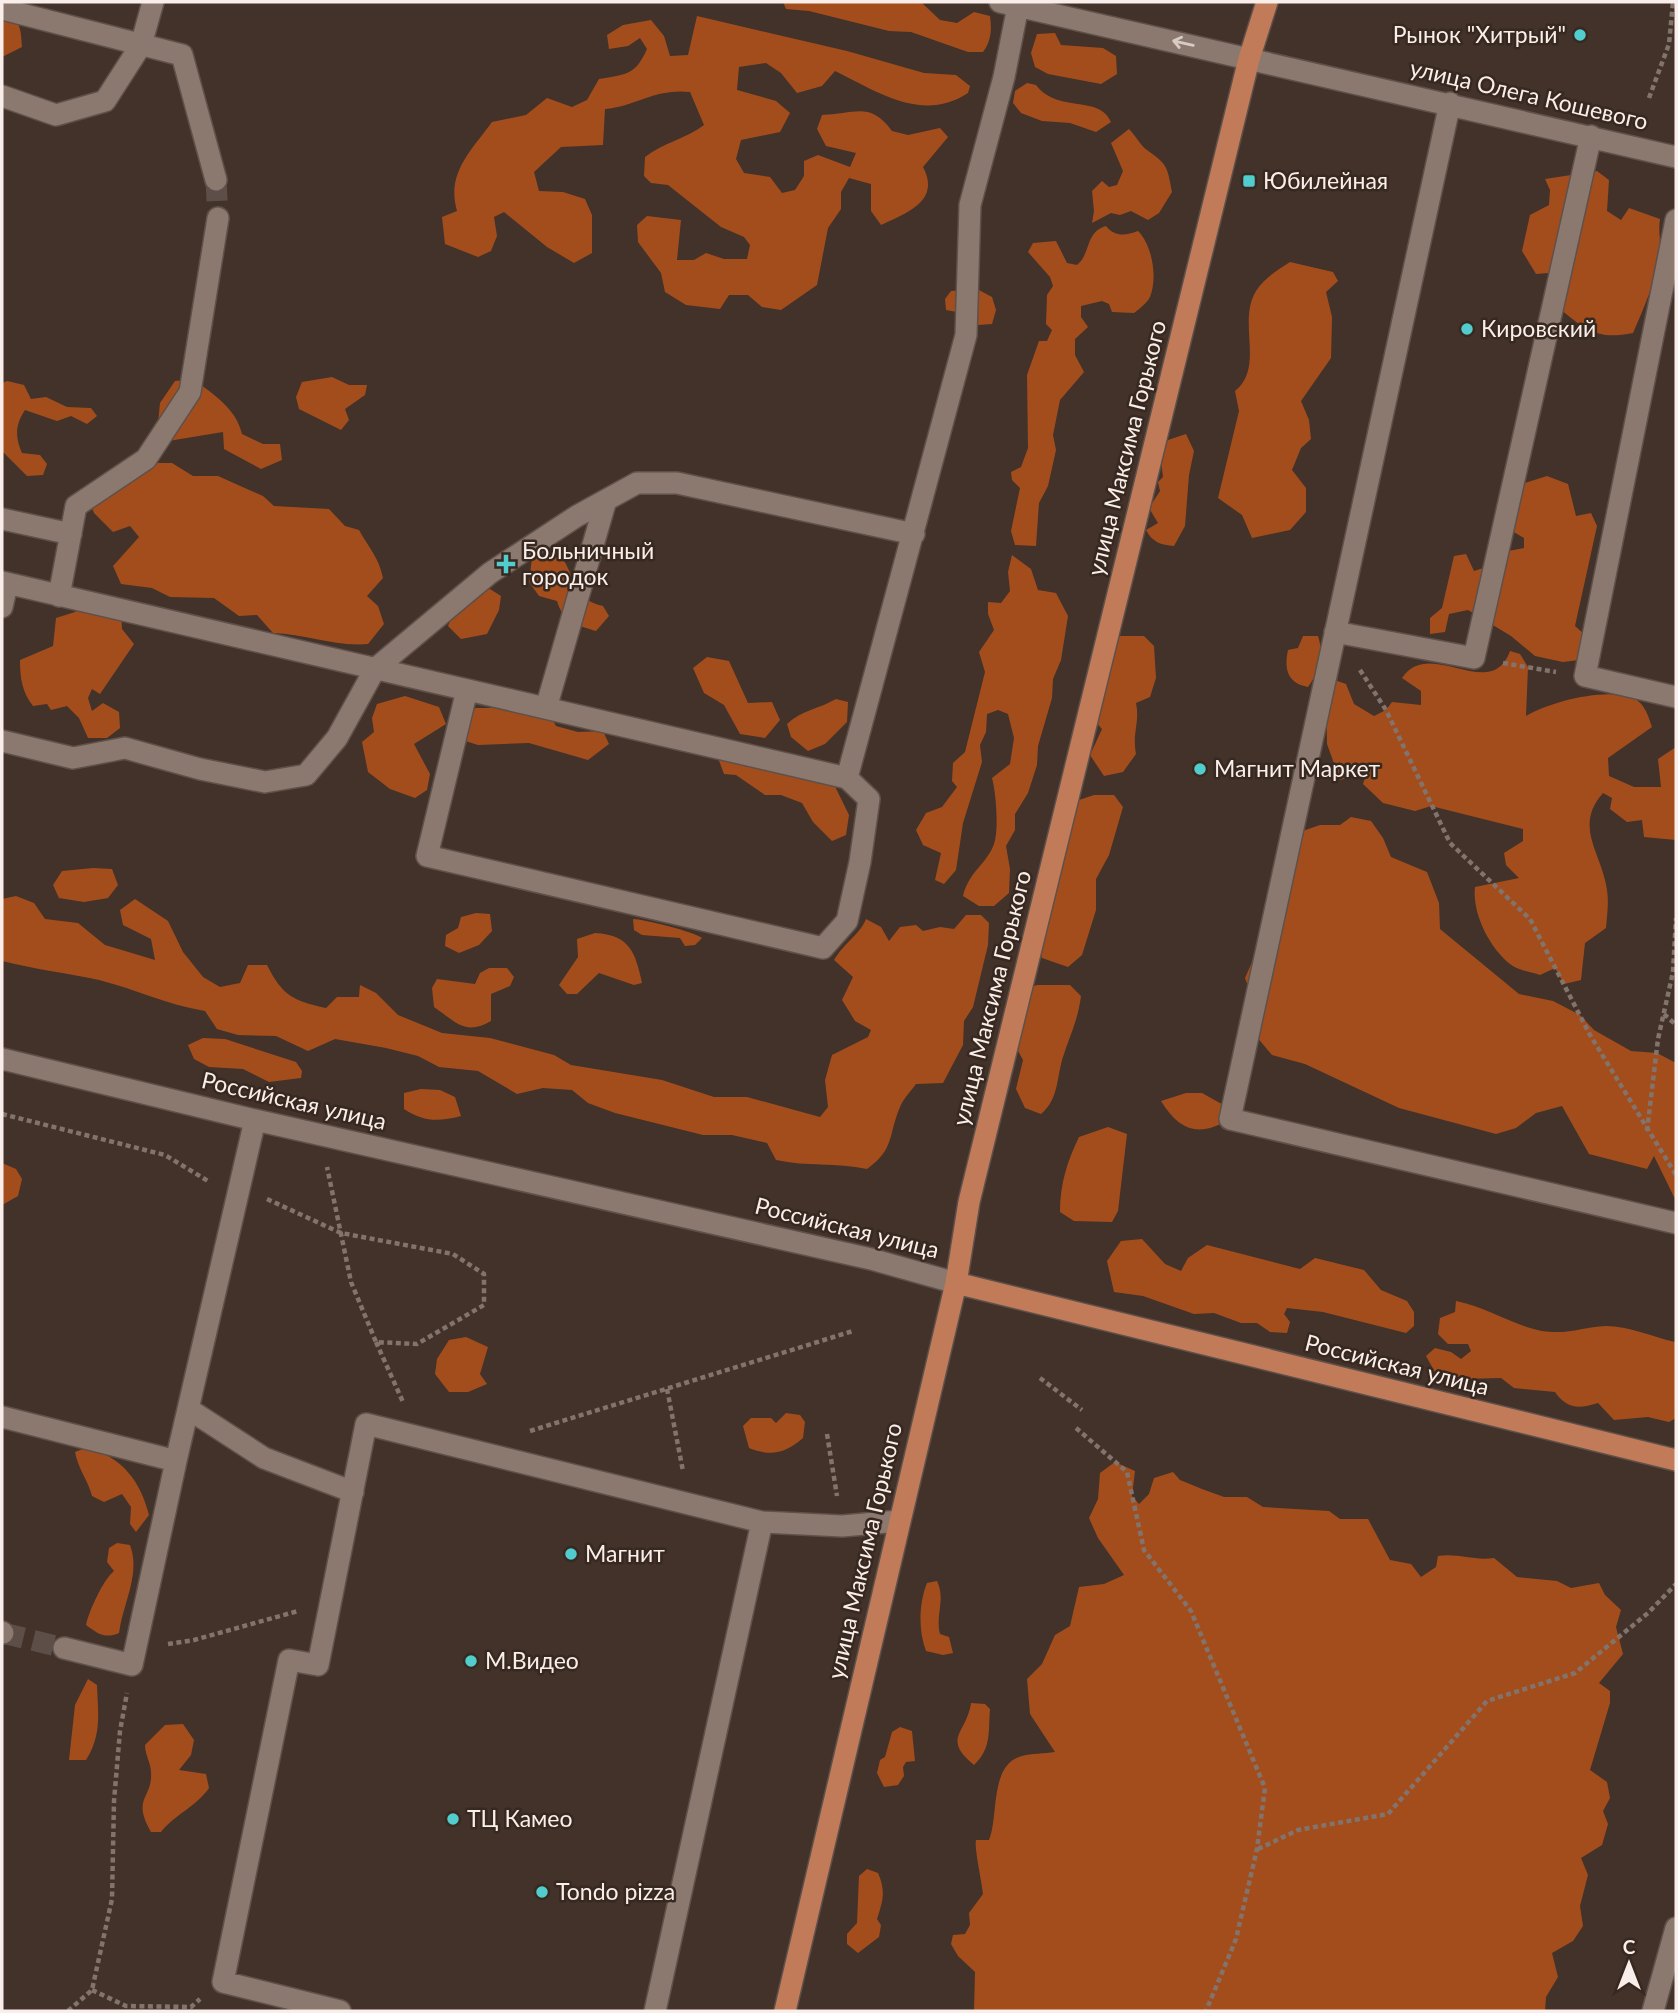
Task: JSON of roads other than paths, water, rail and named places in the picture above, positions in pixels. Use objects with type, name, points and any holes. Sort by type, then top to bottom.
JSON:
[{"type":"main road","name":"улица Максима Горького","points":[[785,2011],[956,1283],[969,1202],[1249,58],[1266,2]]},
{"type":"main road","name":"Российская улица","points":[[956,1283],[1676,1460]]},
{"type":"street","points":[[2,96],[56,115],[106,101],[141,44],[153,2]]},
{"type":"street","points":[[847,778],[966,335],[970,205],[1004,77],[1009,4]]},
{"type":"street","name":"улица Олега Кошевого","points":[[1009,4],[1450,103],[1676,157]]},
{"type":"street","points":[[2,9],[182,55],[216,180]]},
{"type":"street","points":[[1450,103],[1230,1119],[1676,1223]]},
{"type":"street","points":[[1335,632],[1474,658],[1591,136]]},
{"type":"street","points":[[59,596],[76,506],[146,459],[190,392],[208,294],[218,218]]},
{"type":"street","points":[[1676,220],[1586,676],[1676,697]]},
{"type":"street","points":[[2,741],[73,758],[125,748],[200,769],[265,782],[306,775],[337,738],[375,669],[490,573],[637,483],[677,483],[914,534]]},
{"type":"street","points":[[546,708],[606,500]]},
{"type":"street","points":[[2,519],[71,534]]},
{"type":"street","points":[[2,607],[5,583],[847,778],[869,799],[860,862],[847,921],[823,948],[427,856],[467,690]]},
{"type":"street","name":"Российская улица","points":[[2,1059],[255,1120],[858,1256],[956,1283]]},
{"type":"street","points":[[64,1648],[134,1657],[176,1461],[190,1410],[255,1120]]},
{"type":"street","points":[[190,1410],[264,1458],[353,1492]]},
{"type":"street","points":[[2,1417],[176,1461]]},
{"type":"street","points":[[340,2011],[223,1982],[289,1660],[318,1665],[366,1424],[762,1522],[842,1526],[899,1521]]},
{"type":"street","points":[[655,2011],[762,1522]]},
{"type":"street","points":[[1653,2011],[1676,1928]]},
{"type":"tunnel","points":[[216,180],[218,218]]},
{"type":"tunnel","points":[[3,1633],[64,1648]]},
{"type":"place","name":"Рынок \"Хитрый\"","points":[[1580,35]]},
{"type":"place","name":"Юбилейная","points":[[1249,181]]},
{"type":"place","name":"Кировский","points":[[1467,329]]},
{"type":"place","name":"Больничный городок","points":[[506,564]]},
{"type":"place","name":"Магнит Маркет","points":[[1200,769]]},
{"type":"place","name":"Магнит","points":[[571,1554]]},
{"type":"place","name":"М.Видео","points":[[471,1661]]},
{"type":"place","name":"ТЦ Камео","points":[[453,1819]]},
{"type":"place","name":"Tondo pizza","points":[[542,1892]]}]
